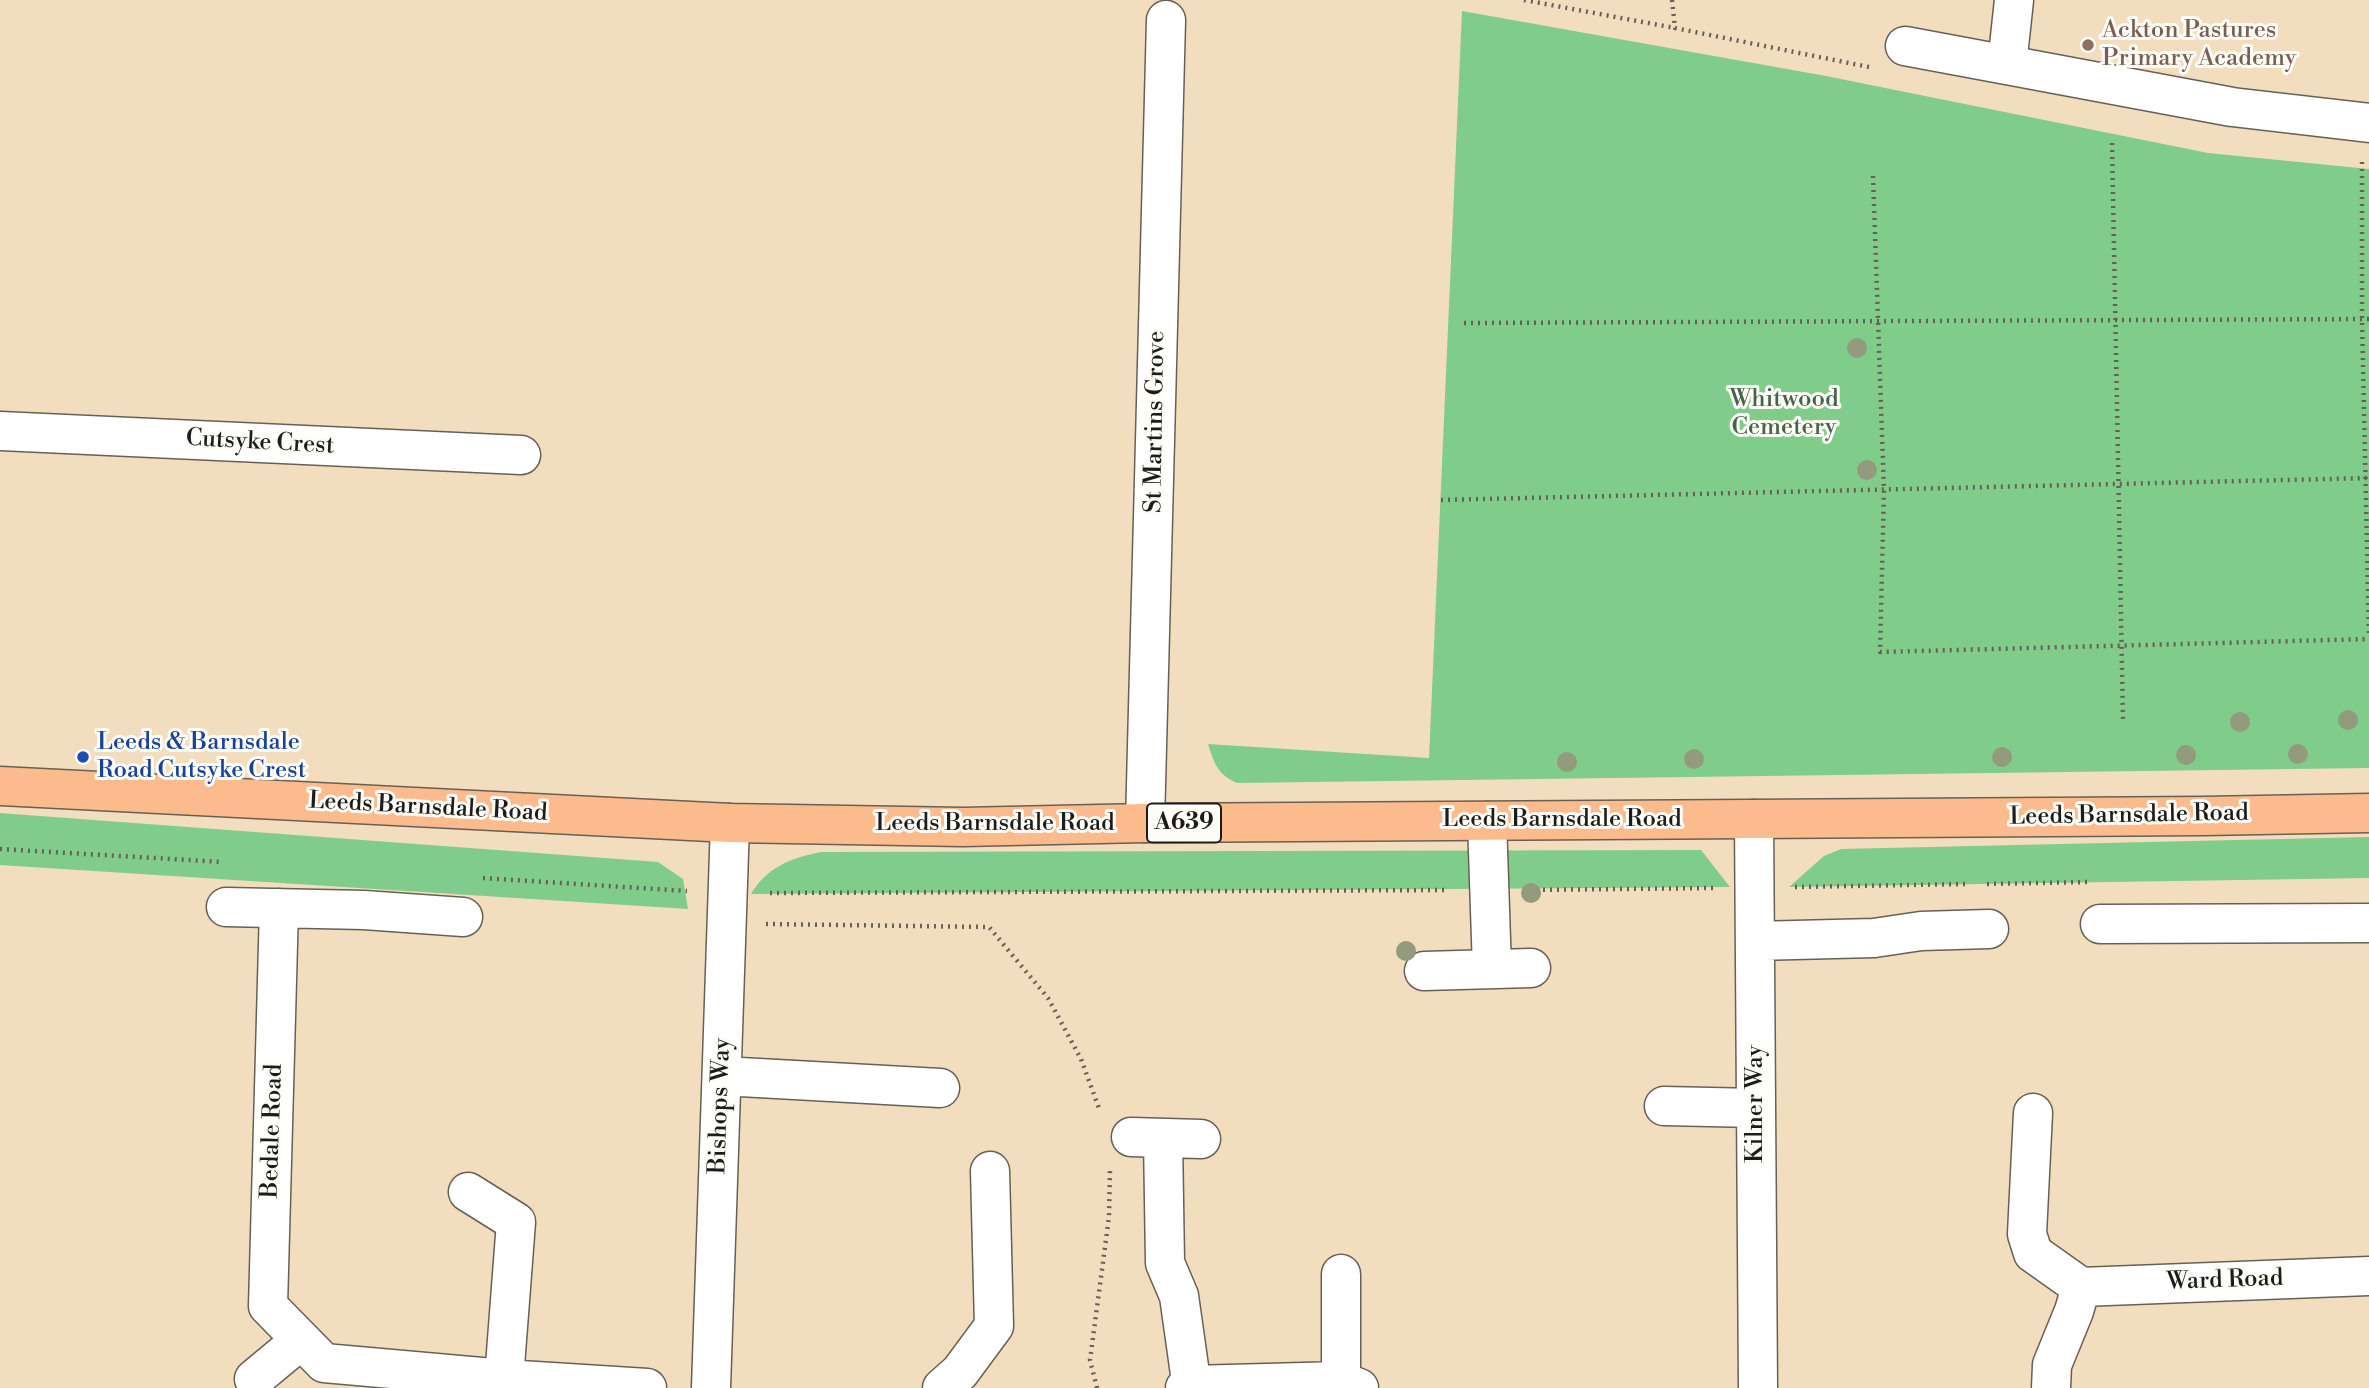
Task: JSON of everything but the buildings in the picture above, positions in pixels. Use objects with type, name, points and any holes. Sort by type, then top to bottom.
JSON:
[{"type":"main road","name":"Leeds Barnsdale Road","points":[[0,786],[730,823],[963,827],[1145,823],[2191,817],[2369,813]]},
{"type":"street","points":[[2007,65],[2014,0]]},
{"type":"street","name":"St Martins Grove","points":[[1145,823],[1166,20]]},
{"type":"street","points":[[1905,46],[2212,104],[2369,123]]},
{"type":"street","name":"Cutsyke Crest","points":[[0,431],[521,455]]},
{"type":"street","name":"Kilner Way","points":[[1754,819],[1758,1388]]},
{"type":"street","points":[[1487,821],[1492,969]]},
{"type":"street","name":"Bishops Way","points":[[711,1388],[730,823]]},
{"type":"street","points":[[226,907],[364,910],[463,917]]},
{"type":"street","name":"Bedale Road","points":[[279,908],[268,1306],[324,1363],[647,1388]]},
{"type":"street","points":[[2100,924],[2369,923]]},
{"type":"street","points":[[1755,941],[1874,938],[1921,931],[1989,929]]},
{"type":"street","points":[[1424,971],[1531,968]]},
{"type":"street","points":[[722,1076],[940,1088]]},
{"type":"street","points":[[1664,1106],[1756,1108]]},
{"type":"street","points":[[2033,1113],[2027,1234],[2033,1253],[2081,1287],[2052,1365],[2051,1388]]},
{"type":"street","points":[[1201,1139],[1127,1140],[1165,1263],[1179,1296],[1189,1387],[1350,1385],[1341,1274]]},
{"type":"street","points":[[942,1388],[960,1371],[994,1326],[990,1171]]},
{"type":"street","points":[[468,1192],[516,1222],[504,1379]]},
{"type":"street","name":"Ward Road","points":[[2081,1287],[2369,1276]]},
{"type":"street","points":[[254,1379],[301,1340]]},
{"type":"path","points":[[1524,0],[1675,28]]},
{"type":"path","points":[[2112,143],[2123,720]]},
{"type":"path","points":[[1873,176],[1884,491],[1880,652],[2369,638],[2362,319],[2362,160]]},
{"type":"path","points":[[1464,323],[2369,319]]},
{"type":"path","points":[[1441,500],[2367,478]]},
{"type":"path","points":[[0,849],[234,863]]},
{"type":"path","points":[[481,878],[728,909],[989,927],[1048,998],[1127,1140],[1109,1217],[1090,1360],[1097,1388]]},
{"type":"path","points":[[1982,884],[2093,882]]},
{"type":"path","points":[[728,909],[1489,890],[1968,884]]},
{"type":"green space","name":"Whitwood Cemetery","points":[[1462,11],[1826,76],[2208,153],[2369,169],[2369,768],[1237,783],[1225,776],[1215,763],[1208,744],[1429,758]]},
{"type":"green space","points":[[0,813],[658,862],[683,879],[688,909],[0,865]]},
{"type":"green space","points":[[2369,837],[2369,878],[1789,887],[1824,856],[1841,849]]},
{"type":"green space","points":[[1701,850],[1730,887],[751,894],[772,870],[800,857],[821,852]]},
{"type":"place","name":"Ackton Pastures Primary Academy","points":[[2088,45]]},
{"type":"place","name":"Leeds & Barnsdale Road Cutsyke Crest","points":[[83,757]]}]
